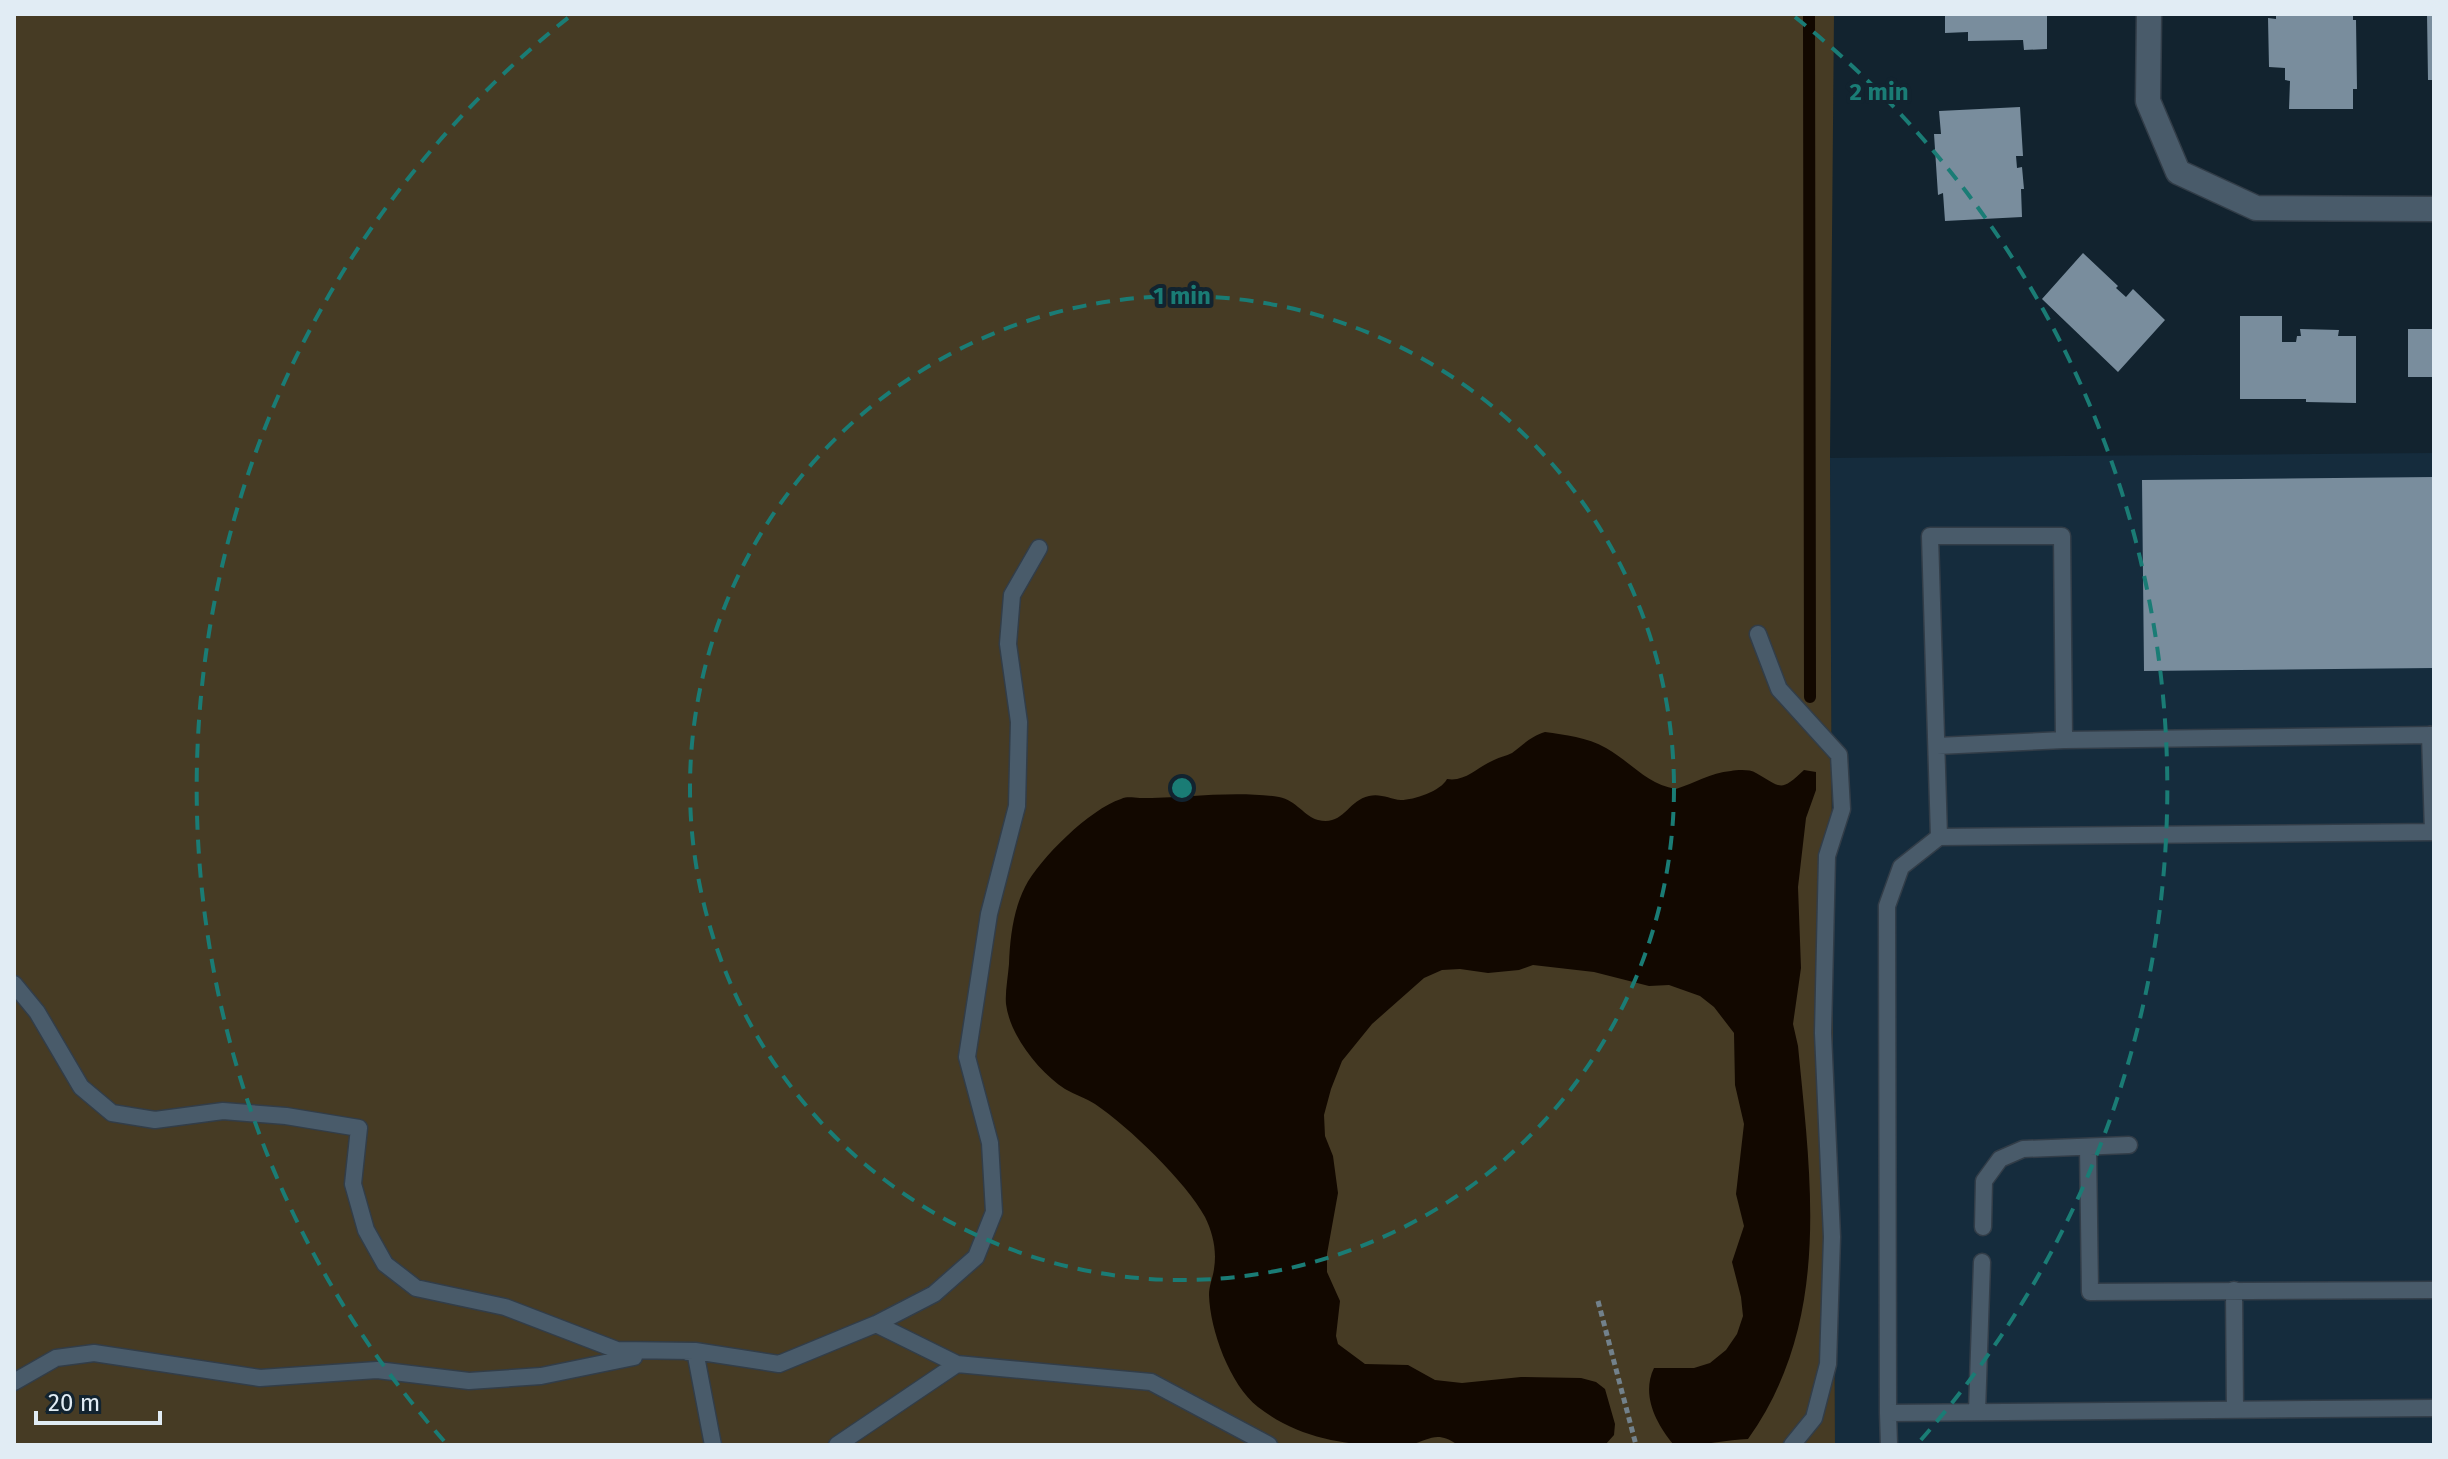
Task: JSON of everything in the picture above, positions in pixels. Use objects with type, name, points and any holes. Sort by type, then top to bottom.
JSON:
[{"type":"street","points":[[2149,14],[2148,101],[2178,172],[2256,208],[2434,209]]},
{"type":"lane","points":[[1939,837],[1930,536],[2062,536],[2064,740]]},
{"type":"lane","points":[[14,984],[37,1012],[81,1087],[112,1113],[155,1120],[223,1111],[286,1116],[359,1128],[353,1184],[366,1230],[385,1264],[416,1288],[505,1307],[617,1350],[695,1351],[779,1364],[876,1324],[934,1294],[976,1257],[994,1212],[990,1143],[967,1057],[989,914],[1017,806],[1019,722],[1008,644],[1012,595],[1039,548]]},
{"type":"lane","points":[[1758,634],[1779,689],[1839,755],[1842,809],[1827,856],[1823,1033],[1832,1237],[1828,1364],[1814,1418],[1792,1445]]},
{"type":"lane","points":[[1889,1445],[1887,906],[1901,867],[1939,837],[2434,832],[2432,735],[2064,740],[1937,746]]},
{"type":"lane","points":[[1983,1227],[1984,1181],[2000,1159],[2023,1149],[2129,1145]]},
{"type":"lane","points":[[2088,1147],[2090,1292],[2434,1290]]},
{"type":"lane","points":[[1977,1412],[1982,1262]]},
{"type":"lane","points":[[2234,1290],[2235,1410]]},
{"type":"lane","points":[[876,1324],[957,1364],[1151,1382],[1269,1445]]},
{"type":"lane","points":[[14,1382],[56,1358],[94,1353],[260,1378],[377,1370],[469,1381],[541,1376],[619,1358],[695,1351]]},
{"type":"lane","points":[[695,1351],[713,1445]]},
{"type":"lane","points":[[837,1445],[957,1364]]},
{"type":"lane","points":[[1888,1413],[2434,1408]]},
{"type":"path","points":[[1598,1301],[1636,1445]]},
{"type":"shaded area","points":[[14,14],[1834,14],[1830,458],[1835,1445],[14,1445]]},
{"type":"shaded area","points":[[2434,453],[2434,1445],[1835,1445],[1830,458]]},
{"type":"shaded area","points":[[1545,732],[1599,744],[1647,778],[1676,789],[1723,772],[1744,770],[1785,785],[1804,770],[1816,772],[1816,790],[1806,818],[1798,887],[1801,968],[1793,1024],[1803,1097],[1810,1199],[1804,1298],[1793,1347],[1775,1394],[1748,1439],[1673,1444],[1661,1427],[1650,1398],[1650,1378],[1654,1368],[1694,1368],[1710,1363],[1726,1350],[1737,1334],[1743,1316],[1732,1262],[1744,1226],[1736,1194],[1744,1124],[1735,1085],[1734,1033],[1714,1007],[1700,996],[1669,985],[1649,986],[1594,972],[1533,965],[1519,970],[1488,973],[1442,970],[1424,978],[1372,1024],[1342,1061],[1331,1089],[1324,1115],[1325,1136],[1333,1156],[1338,1193],[1327,1254],[1327,1272],[1340,1301],[1338,1344],[1365,1364],[1408,1365],[1435,1380],[1462,1383],[1521,1377],[1581,1378],[1596,1382],[1605,1389],[1615,1424],[1614,1435],[1605,1445],[1458,1445],[1439,1437],[1409,1445],[1366,1445],[1301,1431],[1258,1407],[1239,1385],[1223,1356],[1210,1309],[1214,1242],[1208,1223],[1196,1203],[1171,1172],[1109,1114],[1055,1082],[1027,1052],[1013,1028],[1006,999],[1011,935],[1018,906],[1032,875],[1054,849],[1095,813],[1124,798],[1262,795],[1285,799],[1313,818],[1327,821],[1369,796],[1401,800],[1427,794],[1447,779],[1466,776]]},
{"type":"building","points":[[1945,14],[2047,14],[2047,49],[2024,50],[2023,40],[1968,41],[1968,32],[1945,33]]},
{"type":"building","points":[[2276,14],[2353,14],[2353,20],[2356,20],[2357,89],[2353,89],[2353,109],[2289,109],[2290,81],[2285,80],[2285,68],[2269,67],[2268,18],[2276,19]]},
{"type":"building","points":[[2427,14],[2434,14],[2434,80],[2428,80]]},
{"type":"building","points":[[2020,107],[2023,156],[2016,156],[2017,168],[2022,167],[2022,217],[1945,221],[1943,193],[1938,195],[1934,134],[1941,134],[1939,111]]},
{"type":"building","points":[[2083,253],[2126,297],[2133,289],[2165,320],[2118,372],[2042,299]]},
{"type":"building","points":[[2240,316],[2282,316],[2282,342],[2296,342],[2297,336],[2301,336],[2300,329],[2339,330],[2338,336],[2356,336],[2356,403],[2240,399]]},
{"type":"building","points":[[2408,329],[2434,329],[2434,377],[2408,377]]},
{"type":"building","points":[[2434,477],[2434,668],[2144,671],[2142,480]]},
{"type":"waterway","points":[[1809,14],[1810,697]]}]
